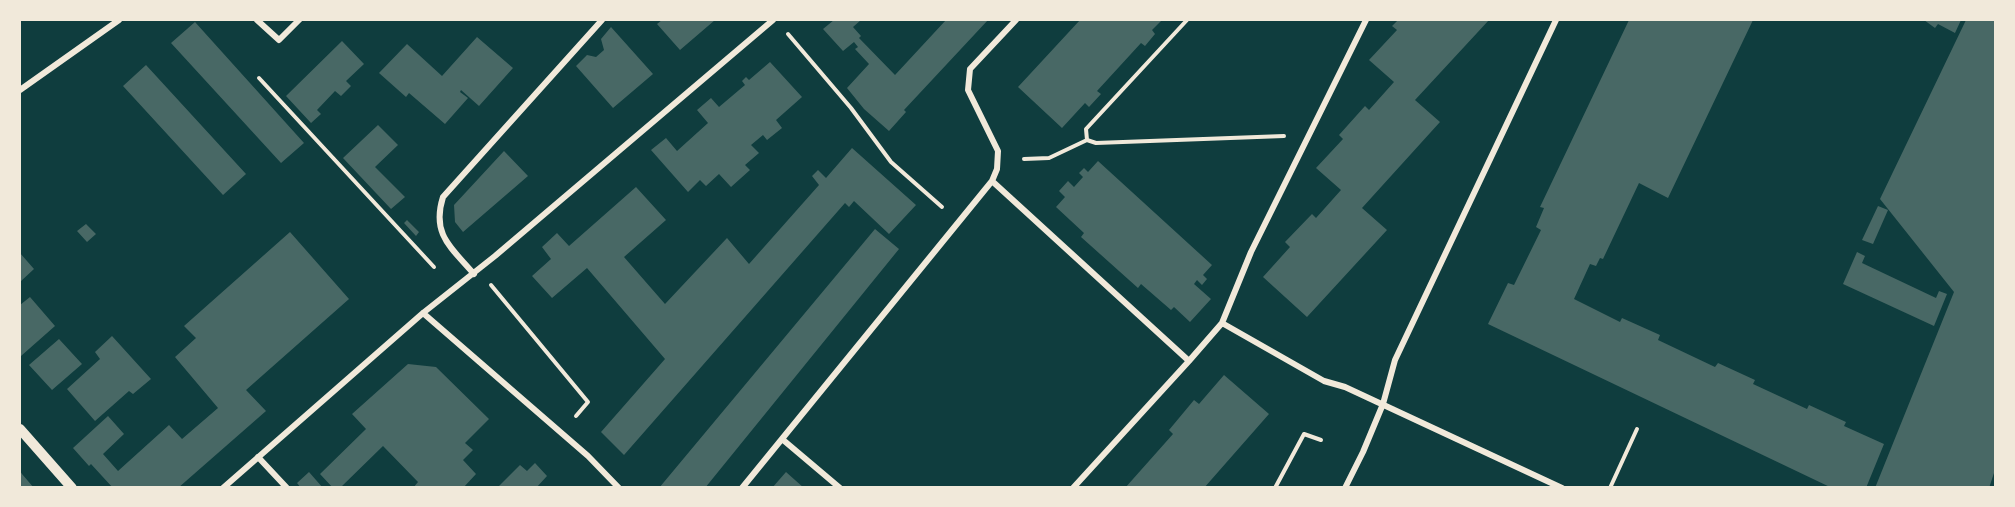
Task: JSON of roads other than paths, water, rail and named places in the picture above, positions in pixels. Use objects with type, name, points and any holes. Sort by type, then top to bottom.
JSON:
[{"type":"street","points":[[20,90],[119,20]]},
{"type":"street","points":[[256,20],[279,40],[299,20]]},
{"type":"street","points":[[474,274],[445,242],[442,234],[440,206],[443,197],[602,20]]},
{"type":"street","points":[[223,488],[423,314],[474,274],[773,20]]},
{"type":"street","points":[[742,488],[992,181],[997,169],[998,151],[968,90],[970,69],[1016,20]]},
{"type":"street","points":[[1073,488],[1222,323],[1251,252],[1366,20]]},
{"type":"street","points":[[1345,488],[1383,404],[1395,360],[1556,20]]},
{"type":"street","points":[[992,181],[1189,361]]},
{"type":"street","points":[[423,314],[588,456],[619,488]]},
{"type":"street","points":[[1222,323],[1324,381],[1345,387],[1383,404],[1562,488]]},
{"type":"street","points":[[20,429],[72,488]]},
{"type":"street","points":[[782,439],[840,488]]},
{"type":"street","points":[[258,457],[287,488]]}]
